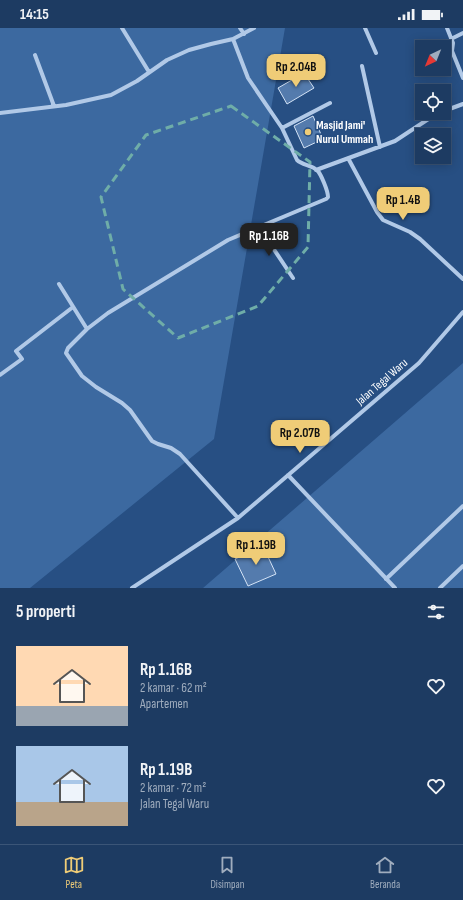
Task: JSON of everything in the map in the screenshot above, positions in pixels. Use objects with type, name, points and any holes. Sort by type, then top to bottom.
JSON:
[{"type":"street","points":[[122,28],[149,72]]},
{"type":"street","points":[[240,28],[244,34]]},
{"type":"street","points":[[0,113],[66,105],[111,95],[137,81],[167,60],[189,50],[233,39],[254,28]]},
{"type":"street","points":[[365,28],[376,53]]},
{"type":"street","points":[[447,28],[453,43],[452,51],[463,78]]},
{"type":"street","points":[[451,39],[463,33]]},
{"type":"street","points":[[233,39],[248,78],[282,128],[297,160],[316,170],[320,175],[328,197],[228,240],[108,312],[87,329],[68,348],[66,353],[82,376],[130,410],[152,441],[172,448],[180,454],[238,518]]},
{"type":"street","points":[[35,55],[54,106]]},
{"type":"street","points":[[362,66],[380,147]]},
{"type":"street","points":[[282,128],[330,103]]},
{"type":"street","points":[[451,108],[463,104]]},
{"type":"street","points":[[316,170],[395,141],[427,120]]},
{"type":"street","points":[[348,158],[377,212],[384,220],[410,232],[420,239],[463,280]]},
{"type":"street","points":[[259,227],[292,278]]},
{"type":"street","points":[[59,284],[87,329]]},
{"type":"street","points":[[0,375],[22,359],[16,351],[73,306]]},
{"type":"street","name":"Jalan Tegal Waru","points":[[132,588],[238,518],[420,363],[463,312]]},
{"type":"street","points":[[288,475],[395,588]]},
{"type":"street","points":[[386,579],[463,506]]},
{"type":"street","points":[[440,588],[463,566]]},
{"type":"highlighted area","points":[[231,106],[310,162],[308,247],[258,306],[178,338],[123,289],[101,197],[146,135]]},
{"type":"shaded area","points":[[0,28],[285,28],[214,439],[30,588],[0,588]]},
{"type":"shaded area","points":[[463,363],[463,588],[203,588]]},
{"type":"building","points":[[304,73],[314,88],[287,104],[278,88]]},
{"type":"building","name":"Masjid Jami' Nurul Ummah","points":[[313,116],[323,139],[304,148],[294,126]]},
{"type":"building","points":[[263,546],[276,574],[248,586],[235,559]]},
{"type":"place","name":"Masjid Jami' Nurul Ummah","points":[[308,132]]}]
